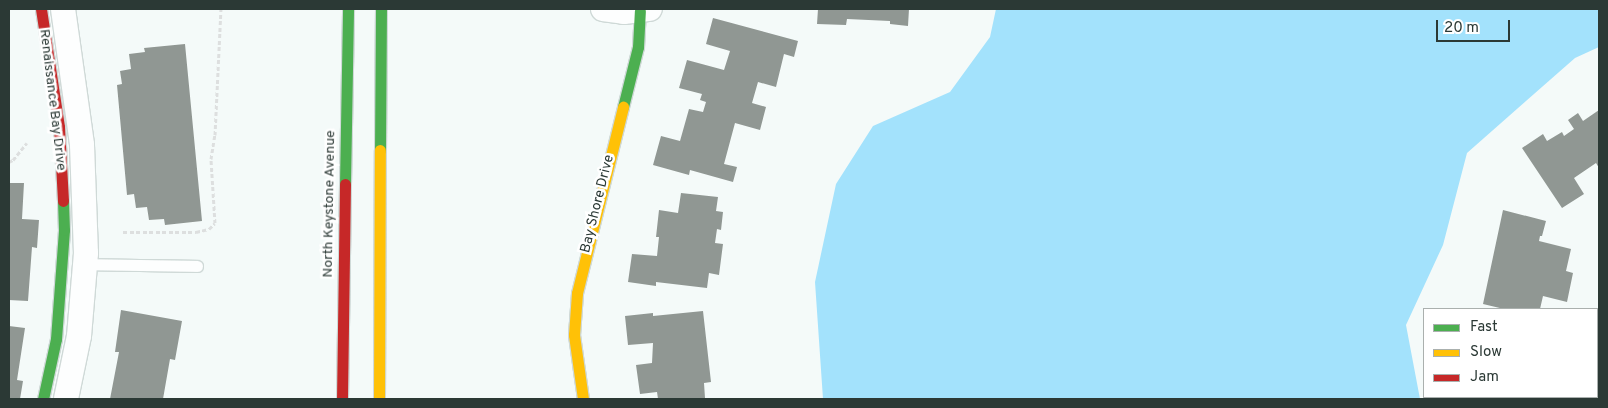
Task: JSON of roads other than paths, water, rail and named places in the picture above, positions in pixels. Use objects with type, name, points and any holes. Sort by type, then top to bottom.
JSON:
[{"type":"street","name":"Renaissance Bay Drive","points":[[41,9],[61,149],[64,230],[74,264],[43,399]]},
{"type":"street","name":"Renaissance Bay Drive","points":[[63,9],[82,145],[74,264],[79,336],[66,399]]},
{"type":"street","name":"North Keystone Avenue","points":[[342,399],[348,9]]},
{"type":"street","points":[[379,399],[381,9]]},
{"type":"street","name":"Bay Shore Drive","points":[[583,399],[574,335],[577,293],[638,47],[645,10],[624,12],[604,9]]},
{"type":"lane","points":[[74,264],[197,266]]},
{"type":"water","points":[[996,9],[1599,9],[1599,47],[1575,58],[1467,153],[1443,245],[1406,325],[1420,399],[823,399],[815,282],[836,184],[873,126],[950,92],[990,37]]}]
